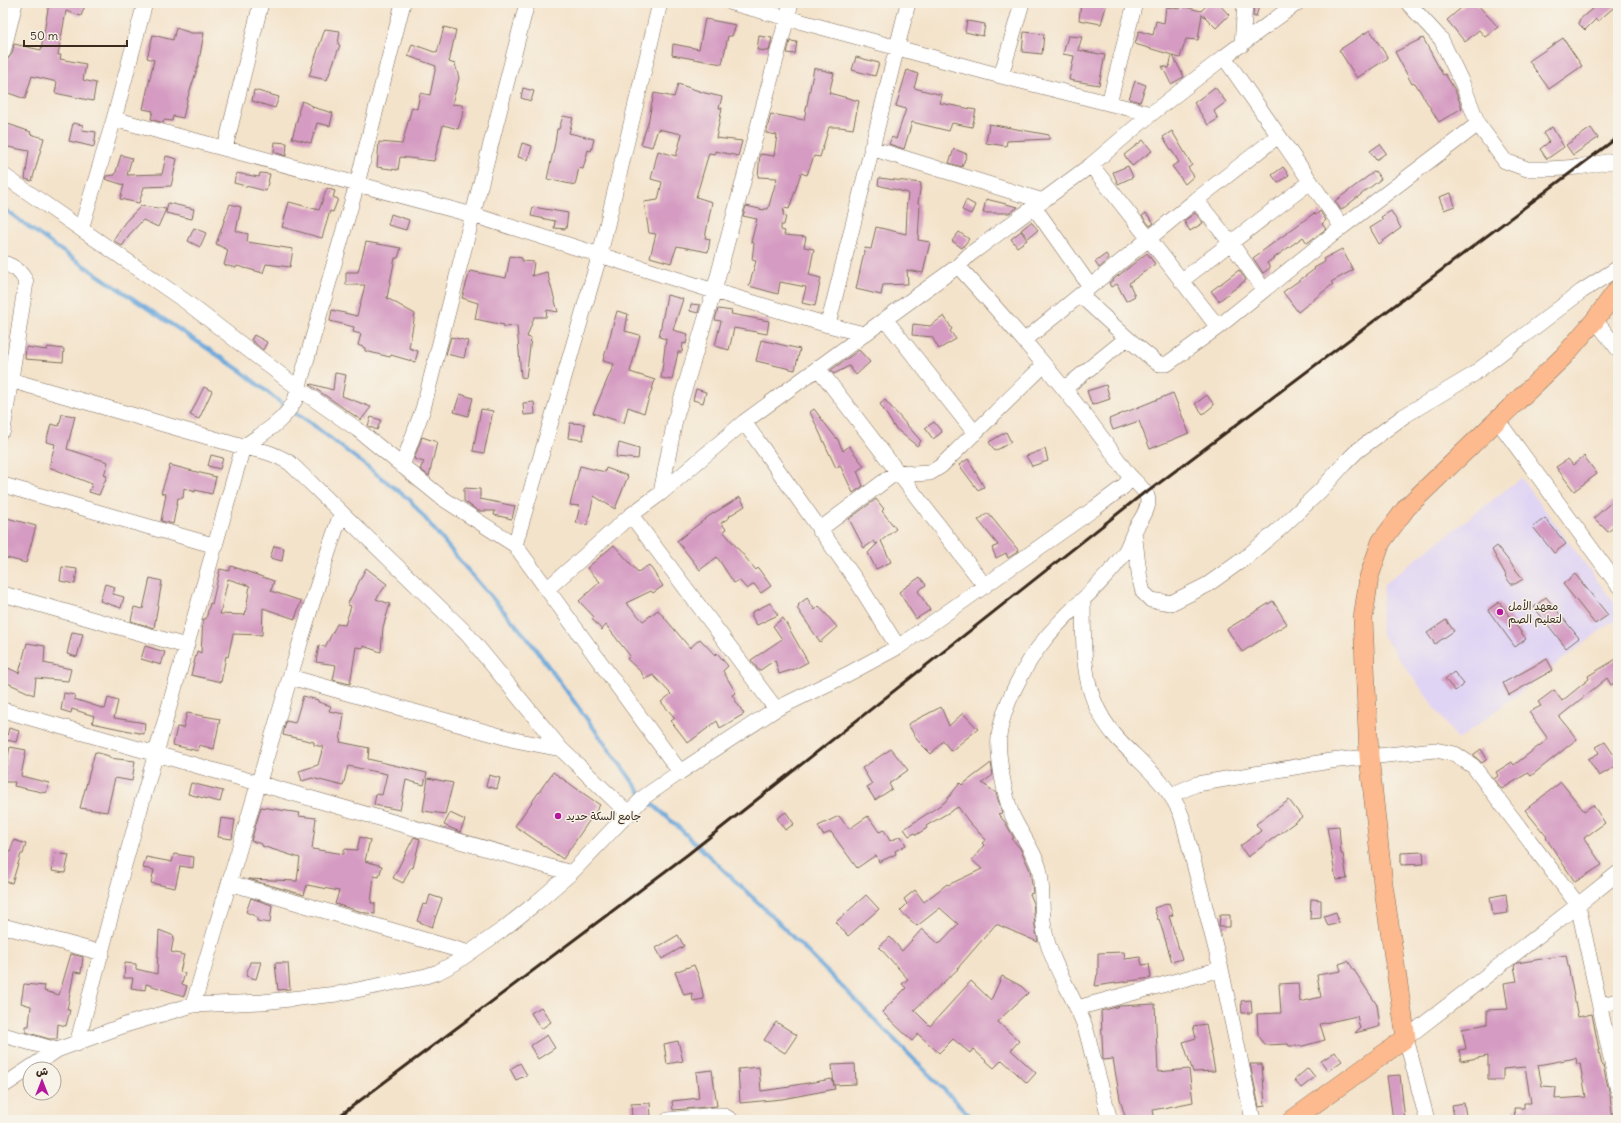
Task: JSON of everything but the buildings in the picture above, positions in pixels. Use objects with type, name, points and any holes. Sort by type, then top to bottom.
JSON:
[{"type":"main road","points":[[1292,1120],[1406,1038],[1383,884],[1369,756],[1363,619],[1369,577],[1381,542],[1407,507],[1564,356],[1595,320],[1618,289]]},
{"type":"street","points":[[3,52],[15,3]]},
{"type":"street","points":[[81,229],[114,119],[145,3]]},
{"type":"street","points":[[225,148],[261,3]]},
{"type":"street","points":[[77,1044],[186,646],[216,546],[243,447],[272,427],[290,410],[295,400],[357,184],[403,3]]},
{"type":"street","points":[[402,466],[423,409],[527,3]]},
{"type":"street","points":[[515,545],[600,254],[660,3]]},
{"type":"street","points":[[732,3],[1001,76],[1151,114]]},
{"type":"street","points":[[661,493],[675,420],[714,291],[791,3]]},
{"type":"street","points":[[828,325],[908,3]]},
{"type":"street","points":[[1001,76],[1022,3]]},
{"type":"street","points":[[1110,103],[1135,3]]},
{"type":"street","points":[[1242,45],[1246,3]]},
{"type":"street","points":[[547,589],[632,515],[661,493],[744,422],[958,266],[969,255],[1091,165],[1151,114],[1297,3]]},
{"type":"street","points":[[1408,3],[1441,38],[1463,85],[1478,124],[1505,161],[1526,169],[1579,167],[1618,160]]},
{"type":"street","points":[[1224,58],[1342,227]]},
{"type":"street","points":[[114,119],[473,215],[714,291],[828,325],[864,334]]},
{"type":"street","points":[[871,148],[1038,204],[1085,291],[1127,338],[1156,362],[1163,365],[1173,361],[1218,327],[1342,227],[1478,124]]},
{"type":"street","points":[[1025,340],[1196,200],[1278,136]]},
{"type":"street","points":[[1091,165],[1218,327]]},
{"type":"street","points":[[3,175],[185,301],[298,388],[357,429],[442,498],[515,545],[680,772]]},
{"type":"street","points":[[1181,281],[1310,182]]},
{"type":"street","points":[[1196,200],[1231,243],[1264,290]]},
{"type":"street","points":[[3,263],[18,270],[23,275],[26,282],[7,379],[3,430]]},
{"type":"street","points":[[958,266],[1025,340],[1131,478],[1145,492],[1148,498],[1145,511],[1125,552],[1098,585],[1062,619],[1043,641],[1019,680],[1005,709],[998,740],[1002,778],[1012,814],[1033,854],[1039,870],[1044,932],[1059,971],[1085,1027],[1110,1120]]},
{"type":"street","points":[[1134,531],[1140,580],[1143,592],[1151,600],[1171,603],[1207,585],[1245,558],[1284,526],[1321,490],[1344,464],[1367,443],[1404,416],[1471,376],[1582,291],[1618,268]]},
{"type":"street","points":[[885,319],[975,433]]},
{"type":"street","points":[[1595,320],[1618,349]]},
{"type":"street","points":[[1064,389],[1127,338]]},
{"type":"street","points":[[819,530],[898,471],[912,474],[930,473],[941,466],[1044,364]]},
{"type":"street","points":[[818,368],[985,586]]},
{"type":"street","points":[[7,379],[243,447],[265,451],[290,463],[341,514],[467,634],[561,749],[629,814]]},
{"type":"street","points":[[1498,421],[1618,585]]},
{"type":"street","points":[[744,422],[819,530],[858,583],[898,647]]},
{"type":"street","points":[[3,1086],[57,1050],[77,1044],[128,1024],[193,1005],[262,1002],[337,994],[432,974],[455,963],[514,921],[571,873],[644,797],[776,709],[846,675],[898,647],[1095,508],[1123,487],[1131,478]]},
{"type":"street","points":[[3,485],[216,546]]},
{"type":"street","points":[[193,1005],[326,557],[341,514]]},
{"type":"street","points":[[632,515],[776,709]]},
{"type":"street","points":[[3,594],[186,646]]},
{"type":"street","points":[[1083,600],[1084,661],[1088,688],[1100,715],[1118,739],[1142,762],[1171,795],[1178,806],[1182,817],[1221,970],[1253,1120]]},
{"type":"street","points":[[290,677],[515,740],[561,749]]},
{"type":"street","points":[[3,710],[571,873]]},
{"type":"street","points":[[1171,795],[1197,784],[1330,761],[1434,750],[1455,754],[1473,766],[1578,905],[1618,1092]]},
{"type":"street","points":[[1427,1120],[1406,1038],[1618,873]]},
{"type":"street","points":[[230,883],[469,953]]},
{"type":"street","points":[[3,926],[102,953]]},
{"type":"street","points":[[1077,1008],[1221,970]]},
{"type":"street","points":[[1600,1005],[1618,1001]]},
{"type":"street","points":[[3,1035],[57,1050]]},
{"type":"street","points":[[668,1120],[715,1115],[723,1116],[731,1120]]},
{"type":"shaded area","name":"معهد الأمل لتعليم الصم","points":[[1521,478],[1618,608],[1618,617],[1458,740],[1380,632],[1384,584]]},
{"type":"waterway","points":[[3,208],[56,247],[241,371],[290,410],[312,424],[410,500],[460,561],[529,640],[644,797],[676,825],[767,911],[974,1120]]},
{"type":"railway","points":[[334,1120],[687,855],[1145,492],[1146,493],[1618,137]]},
{"type":"place","name":"معهد الأمل لتعليم الصم","points":[[1500,612]]},
{"type":"place","name":"جامع السكة حديد","points":[[558,816]]}]
